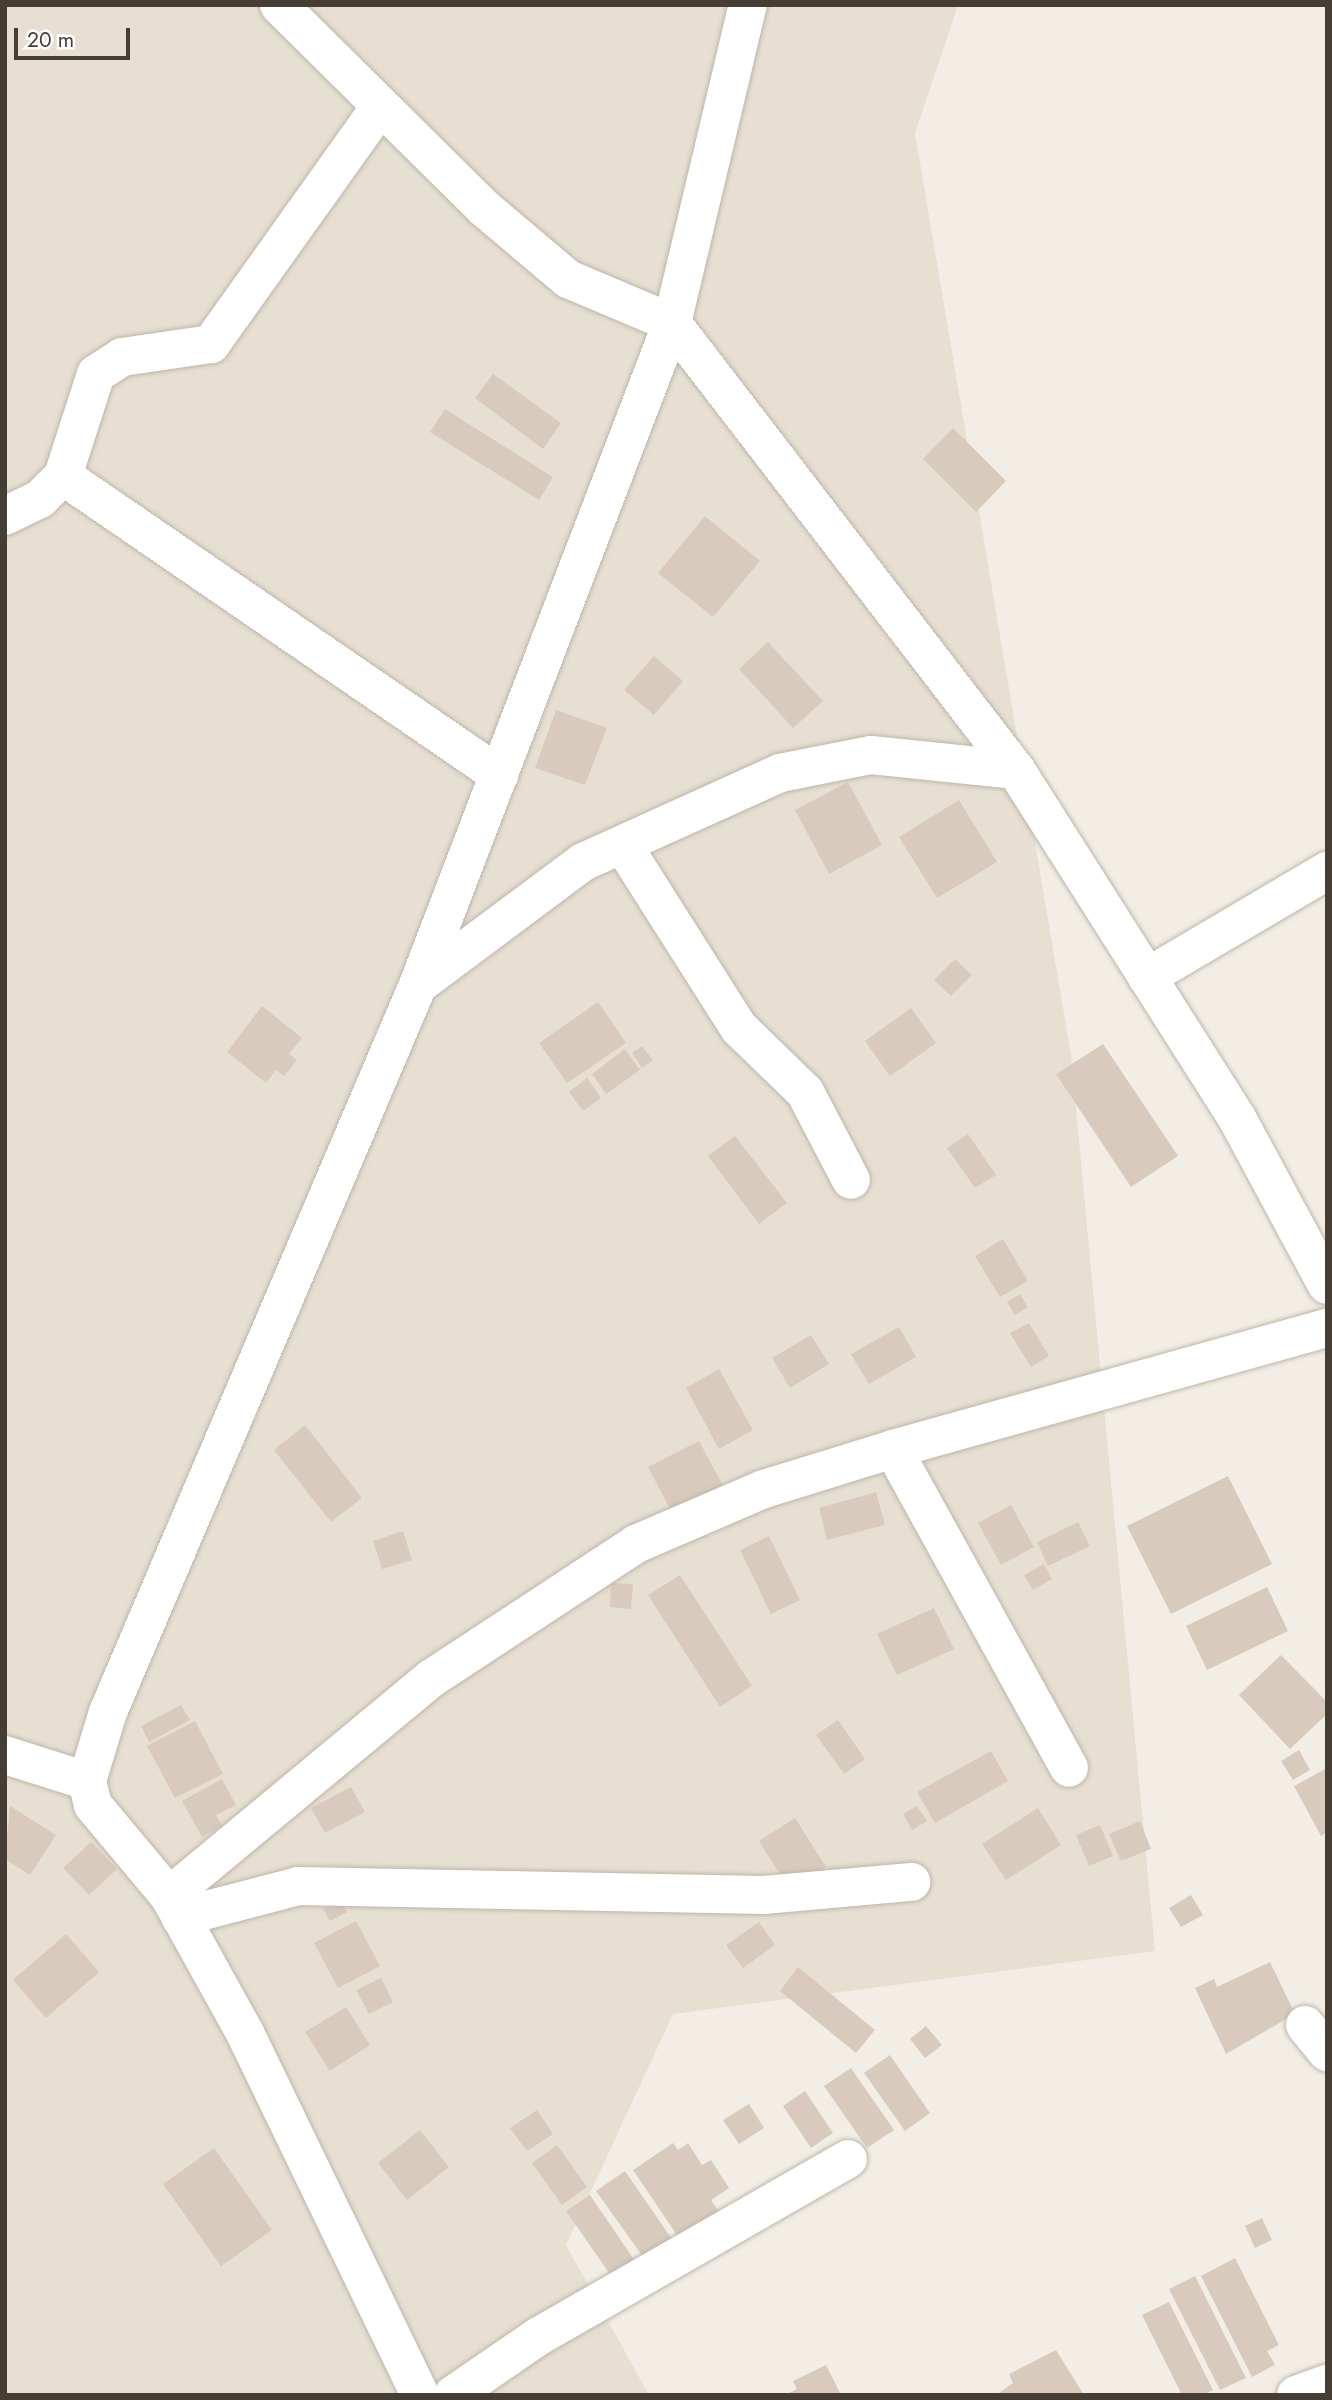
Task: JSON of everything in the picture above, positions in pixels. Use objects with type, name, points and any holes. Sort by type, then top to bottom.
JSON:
[{"type":"street","points":[[279,5],[381,106],[568,279],[672,323],[1016,770],[1238,1120],[1327,1285]]},
{"type":"street","points":[[420,2395],[245,2033],[174,1906],[93,1805],[87,1781],[108,1712],[418,985],[672,323],[748,5]]},
{"type":"street","points":[[5,516],[40,499],[63,476],[96,374],[122,357],[211,344],[381,106]]},
{"type":"street","points":[[63,476],[499,775]]},
{"type":"street","points":[[418,985],[583,862],[624,847],[726,793],[823,762],[871,755],[1016,770]]},
{"type":"street","points":[[624,847],[739,1028],[805,1093],[851,1180]]},
{"type":"street","points":[[1147,977],[1327,872]]},
{"type":"street","points":[[174,1906],[432,1678],[636,1544],[764,1489],[893,1449],[1327,1328]]},
{"type":"street","points":[[893,1449],[1069,1768]]},
{"type":"street","points":[[5,1755],[87,1781]]},
{"type":"street","points":[[174,1906],[298,1886],[764,1895],[911,1882]]},
{"type":"street","points":[[453,2395],[539,2336],[848,2158]]},
{"type":"street","points":[[1296,2395],[1327,2384]]},
{"type":"shaded area","points":[[5,5],[958,5],[915,133],[1071,1055],[1155,1951],[673,2014],[566,2245],[649,2395],[5,2395]]},
{"type":"building","points":[[493,374],[561,423],[543,449],[475,398]]},
{"type":"building","points":[[445,409],[553,477],[539,500],[430,432]]},
{"type":"building","points":[[953,428],[1006,481],[976,512],[923,459]]},
{"type":"building","points":[[705,516],[760,561],[713,617],[658,573]]},
{"type":"building","points":[[768,642],[823,701],[793,728],[739,669]]},
{"type":"building","points":[[654,656],[683,681],[654,715],[624,690]]},
{"type":"building","points":[[556,710],[607,728],[585,785],[535,768]]},
{"type":"building","points":[[848,782],[882,845],[829,874],[795,810]]},
{"type":"building","points":[[959,800],[997,862],[937,898],[899,837]]},
{"type":"building","points":[[955,959],[972,975],[951,996],[934,980]]},
{"type":"building","points":[[598,1002],[626,1043],[567,1083],[539,1043]]},
{"type":"building","points":[[262,1006],[302,1038],[289,1054],[297,1060],[284,1076],[276,1070],[266,1083],[227,1052]]},
{"type":"building","points":[[911,1008],[936,1043],[890,1076],[865,1041]]},
{"type":"building","points":[[1103,1044],[1178,1156],[1131,1187],[1056,1074]]},
{"type":"building","points":[[642,1046],[653,1060],[642,1068],[632,1053]]},
{"type":"building","points":[[625,1049],[640,1070],[606,1094],[592,1074]]},
{"type":"building","points":[[587,1078],[601,1098],[583,1111],[569,1092]]},
{"type":"building","points":[[968,1134],[996,1175],[975,1188],[947,1148]]},
{"type":"building","points":[[735,1136],[787,1203],[759,1224],[708,1156]]},
{"type":"building","points":[[1003,1239],[1028,1281],[1000,1297],[975,1256]]},
{"type":"building","points":[[1020,1294],[1028,1307],[1015,1315],[1007,1302]]},
{"type":"building","points":[[1029,1323],[1049,1356],[1031,1367],[1010,1333]]},
{"type":"building","points":[[899,1327],[916,1357],[869,1384],[851,1354]]},
{"type":"building","points":[[811,1335],[829,1364],[790,1388],[772,1358]]},
{"type":"building","points":[[719,1369],[753,1430],[719,1449],[686,1388]]},
{"type":"building","points":[[305,1425],[362,1498],[331,1522],[274,1450]]},
{"type":"building","points":[[699,1441],[723,1486],[672,1513],[648,1467]]},
{"type":"building","points":[[1228,1476],[1272,1564],[1171,1614],[1127,1526]]},
{"type":"building","points":[[876,1492],[885,1525],[827,1540],[819,1508]]},
{"type":"building","points":[[1011,1505],[1034,1547],[1001,1565],[978,1523]]},
{"type":"building","points":[[1078,1522],[1090,1546],[1048,1566],[1037,1542]]},
{"type":"building","points":[[403,1531],[412,1560],[382,1569],[373,1541]]},
{"type":"building","points":[[769,1536],[800,1600],[771,1614],[740,1550]]},
{"type":"building","points":[[1044,1564],[1052,1579],[1033,1590],[1024,1575]]},
{"type":"building","points":[[680,1575],[752,1686],[720,1707],[648,1595]]},
{"type":"building","points":[[611,1583],[633,1584],[631,1609],[610,1607]]},
{"type":"building","points":[[1267,1587],[1288,1631],[1207,1670],[1186,1626]]},
{"type":"building","points":[[934,1608],[954,1649],[897,1675],[877,1634]]},
{"type":"building","points":[[1281,1655],[1327,1702],[1327,1714],[1290,1749],[1239,1695]]},
{"type":"building","points":[[181,1705],[190,1720],[149,1742],[141,1726]]},
{"type":"building","points":[[838,1720],[865,1759],[844,1774],[816,1735]]},
{"type":"building","points":[[195,1721],[223,1774],[175,1798],[147,1746]]},
{"type":"building","points":[[1299,1750],[1310,1770],[1293,1780],[1281,1761]]},
{"type":"building","points":[[991,1751],[1008,1781],[935,1823],[917,1792]]},
{"type":"building","points":[[1327,1768],[1327,1832],[1321,1836],[1294,1786]]},
{"type":"building","points":[[222,1779],[236,1805],[216,1815],[222,1826],[202,1837],[182,1801]]},
{"type":"building","points":[[351,1787],[365,1812],[325,1833],[311,1808]]},
{"type":"building","points":[[10,1806],[56,1835],[30,1875],[5,1859]]},
{"type":"building","points":[[917,1806],[927,1821],[912,1830],[903,1814]]},
{"type":"building","points":[[1038,1808],[1061,1845],[1006,1880],[982,1844]]},
{"type":"building","points":[[795,1818],[826,1867],[790,1890],[759,1841]]},
{"type":"building","points":[[1140,1821],[1151,1849],[1121,1861],[1109,1834]]},
{"type":"building","points":[[1100,1825],[1113,1856],[1089,1866],[1076,1835]]},
{"type":"building","points":[[91,1842],[117,1869],[89,1895],[63,1868]]},
{"type":"building","points":[[1191,1895],[1203,1915],[1181,1927],[1169,1908]]},
{"type":"building","points":[[341,1900],[347,1912],[330,1921],[323,1909]]},
{"type":"building","points":[[356,1921],[380,1966],[338,1988],[314,1943]]},
{"type":"building","points":[[759,1922],[775,1945],[743,1968],[726,1945]]},
{"type":"building","points":[[66,1934],[99,1972],[46,2018],[13,1980]]},
{"type":"building","points":[[1270,1962],[1295,2014],[1226,2054],[1195,1988],[1214,1979],[1217,1987]]},
{"type":"building","points":[[798,1967],[875,2030],[856,2053],[780,1991]]},
{"type":"building","points":[[381,1978],[393,2002],[369,2014],[356,1990]]},
{"type":"building","points":[[346,2007],[370,2045],[330,2071],[305,2032]]},
{"type":"building","points":[[926,2026],[942,2045],[925,2058],[910,2039]]},
{"type":"building","points":[[890,2055],[930,2113],[905,2131],[864,2073]]},
{"type":"building","points":[[851,2068],[894,2130],[867,2148],[824,2086]]},
{"type":"building","points":[[805,2091],[833,2133],[811,2148],[783,2106]]},
{"type":"building","points":[[749,2104],[764,2128],[739,2144],[723,2120]]},
{"type":"building","points":[[537,2110],[553,2134],[527,2151],[510,2128]]},
{"type":"building","points":[[420,2130],[449,2167],[407,2200],[378,2163]]},
{"type":"building","points":[[673,2143],[678,2150],[688,2143],[702,2165],[711,2160],[729,2188],[711,2200],[721,2215],[681,2241],[633,2170]]},
{"type":"building","points":[[557,2145],[587,2187],[562,2205],[532,2163]]},
{"type":"building","points":[[214,2148],[272,2230],[221,2266],[163,2184]]},
{"type":"building","points":[[625,2171],[674,2242],[646,2261],[596,2191]]},
{"type":"building","points":[[590,2195],[637,2264],[614,2280],[566,2211]]},
{"type":"building","points":[[1262,2218],[1272,2240],[1255,2248],[1245,2226]]},
{"type":"building","points":[[1235,2258],[1279,2345],[1267,2351],[1275,2365],[1252,2377],[1201,2276]]},
{"type":"building","points":[[1195,2276],[1246,2378],[1220,2390],[1169,2289]]},
{"type":"building","points":[[1169,2302],[1213,2390],[1202,2395],[1182,2395],[1142,2315]]},
{"type":"building","points":[[1056,2350],[1084,2395],[996,2395],[1013,2383],[1009,2374]]},
{"type":"building","points":[[826,2365],[841,2395],[785,2395],[797,2389],[793,2381]]}]
